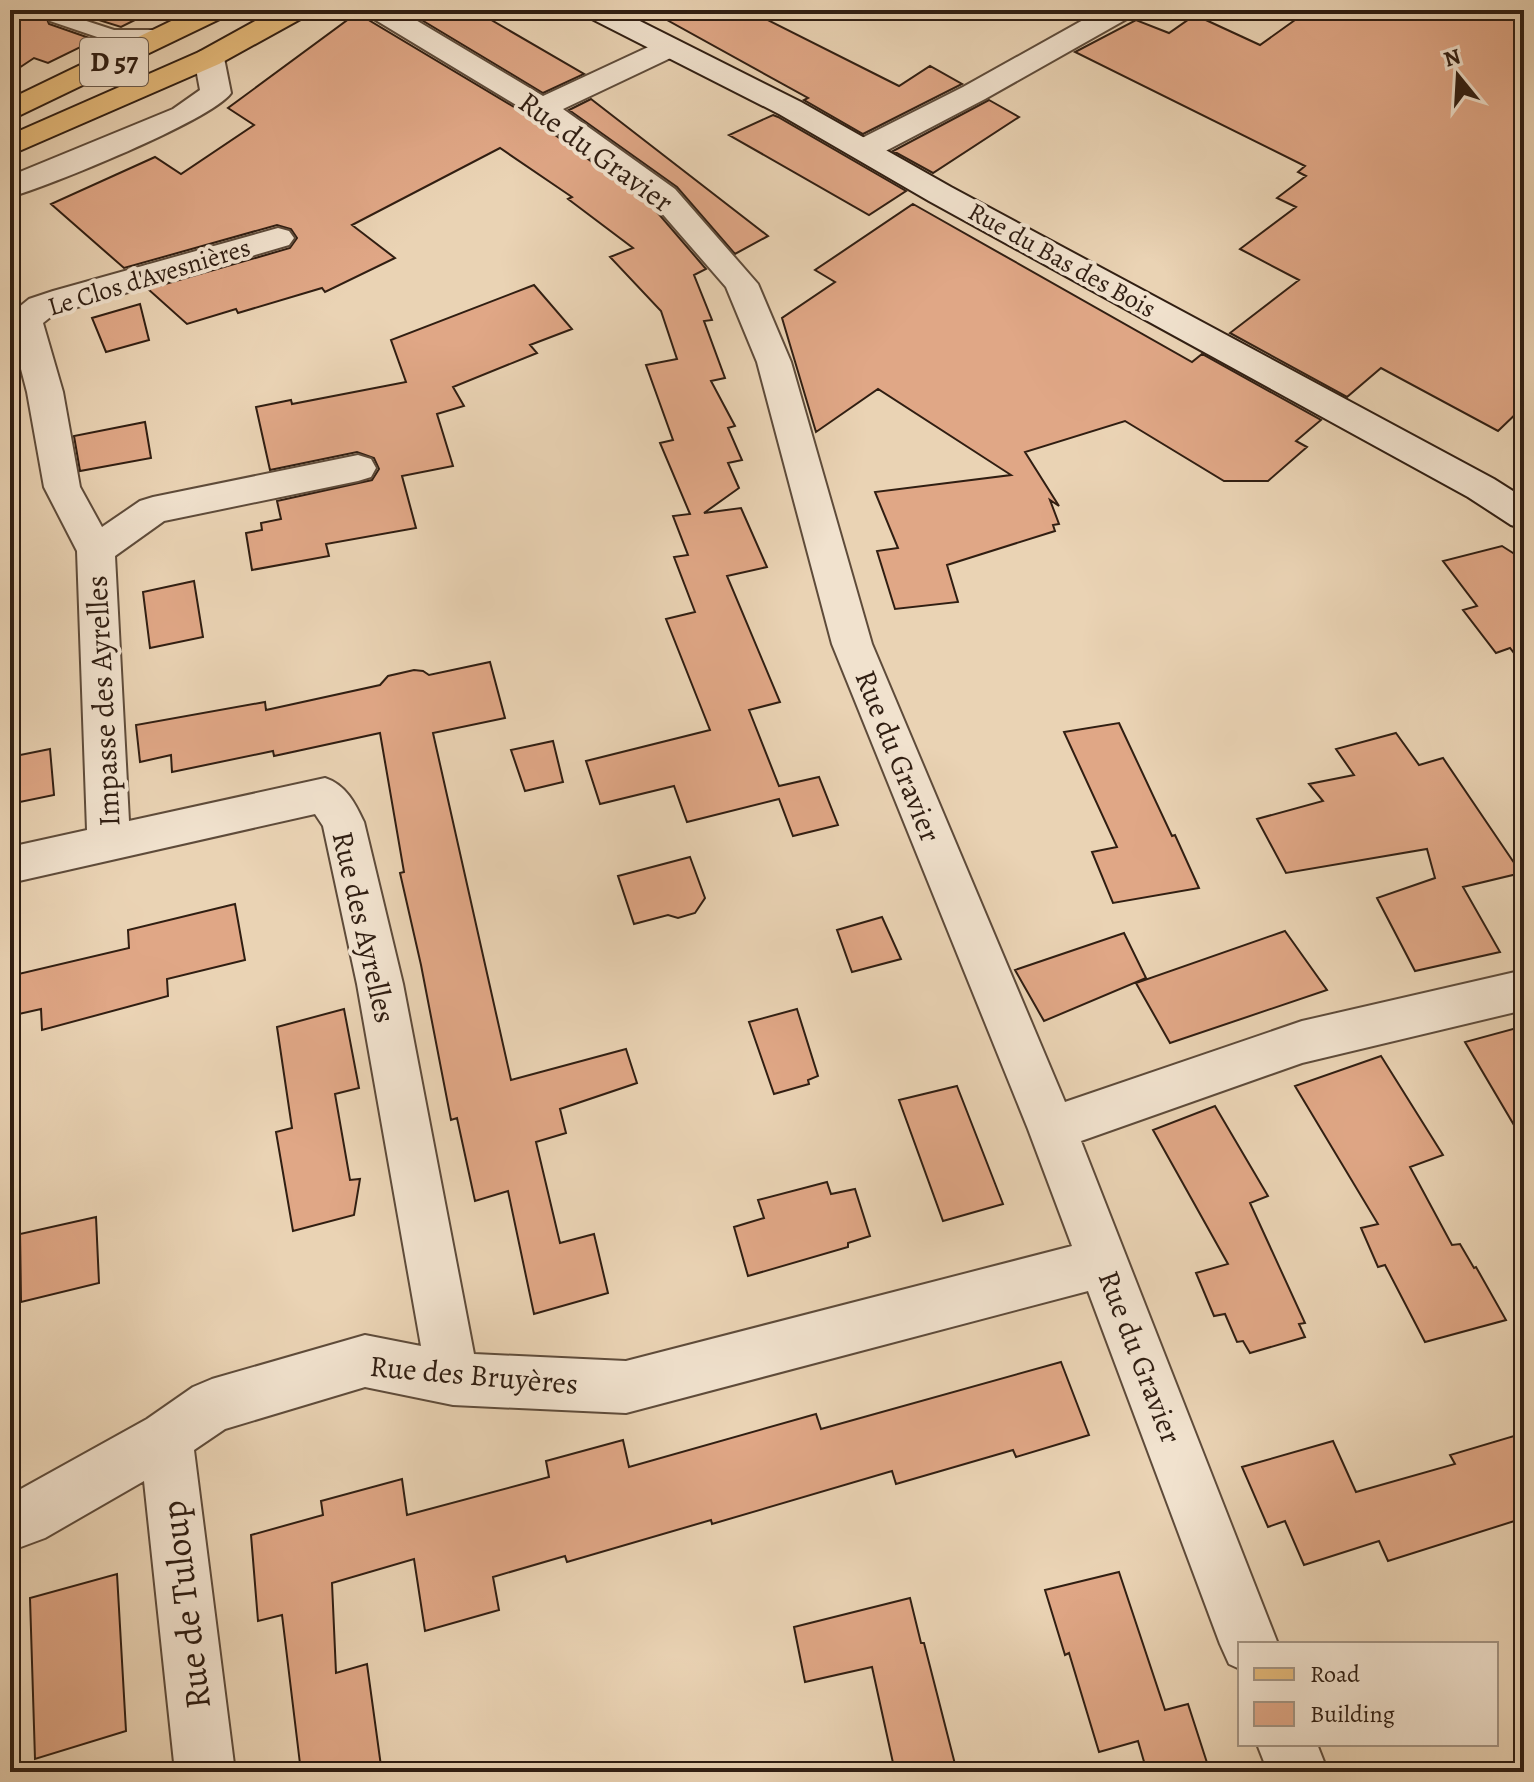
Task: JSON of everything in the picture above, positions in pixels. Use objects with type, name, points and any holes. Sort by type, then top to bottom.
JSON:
[{"type":"main road","name":"D 57","points":[[10,111],[120,45],[168,36],[216,10]]},
{"type":"main road","name":"D 57","points":[[10,146],[209,58],[296,10]]},
{"type":"street","name":"Rue du Gravier","points":[[379,10],[542,108],[664,196],[741,284],[774,362],[852,644],[1052,1129],[1248,1642]]},
{"type":"street","name":"Rue du Bas des Bois","points":[[596,10],[865,149],[940,194],[1481,488],[1524,516]]},
{"type":"street","points":[[865,149],[1122,10]]},
{"type":"street","points":[[542,108],[669,48]]},
{"type":"street","points":[[10,187],[184,115],[216,93],[209,58]]},
{"type":"street","name":"Le Clos d'Avesnières","points":[[96,551],[62,487],[45,392],[25,320],[41,307],[65,299],[278,238]]},
{"type":"street","name":"Impasse des Ayrelles","points":[[109,842],[96,551],[153,510],[358,468]]},
{"type":"street","name":"Rue des Ayrelles","points":[[10,865],[325,795],[343,822],[380,984],[453,1379]]},
{"type":"street","points":[[1052,1129],[1302,1042],[1524,990]]},
{"type":"street","name":"Rue des Bruyères","points":[[10,1523],[26,1519],[166,1438],[212,1406],[365,1361],[453,1379],[626,1387],[1104,1262]]},
{"type":"street","name":"Rue de Tuloup","points":[[166,1438],[205,1772]]},
{"type":"street","points":[[1288,1746],[1298,1772]]},
{"type":"lane","points":[[55,10],[56,17],[120,45]]},
{"type":"building","points":[[10,10],[43,10],[49,24],[95,40],[48,63],[34,58],[10,74]]},
{"type":"building","points":[[67,10],[155,10],[121,27]]},
{"type":"building","points":[[361,10],[367,19],[529,116],[651,205],[706,269],[694,275],[712,320],[704,321],[725,378],[711,381],[735,426],[728,428],[742,460],[728,463],[739,488],[704,513],[741,508],[767,567],[727,576],[780,702],[749,710],[779,786],[819,777],[838,825],[793,836],[779,799],[687,822],[674,786],[600,804],[586,761],[710,730],[666,619],[695,612],[674,557],[688,555],[673,516],[690,514],[660,443],[673,440],[646,365],[677,359],[661,311],[610,257],[633,248],[568,199],[572,197],[500,148],[352,225],[395,258],[325,292],[322,288],[238,313],[236,309],[187,324],[148,289],[290,248],[297,238],[291,229],[277,225],[124,268],[51,204],[155,157],[181,174],[254,125],[228,108]]},
{"type":"building","points":[[405,10],[474,10],[584,74],[543,93]]},
{"type":"building","points":[[649,10],[748,10],[899,86],[930,66],[962,84],[863,134],[804,100],[808,98]]},
{"type":"building","points":[[1309,10],[1524,10],[1524,406],[1498,431],[1381,368],[1347,397],[1230,333],[1299,280],[1240,249],[1296,207],[1277,198],[1306,176],[1298,172],[1305,166],[1075,52],[1136,20],[1169,33],[1195,15],[1260,45]]},
{"type":"building","points":[[591,99],[768,236],[735,254],[677,187],[569,110]]},
{"type":"building","points":[[989,100],[1019,117],[933,173],[893,151]]},
{"type":"building","points":[[773,115],[906,191],[869,215],[729,135]]},
{"type":"building","points":[[913,204],[1192,362],[1202,354],[1321,420],[1296,441],[1307,447],[1268,481],[1224,481],[1125,421],[1025,452],[1059,506],[1050,500],[1059,524],[1053,525],[1055,531],[947,565],[958,602],[895,609],[877,551],[898,548],[875,492],[1011,475],[878,389],[816,432],[782,318],[835,282],[815,270]]},
{"type":"building","points":[[534,285],[572,329],[530,345],[537,353],[453,387],[464,406],[437,414],[453,466],[402,476],[416,528],[326,544],[329,556],[252,570],[246,533],[262,530],[261,523],[281,519],[277,501],[372,480],[379,469],[374,458],[357,452],[270,470],[256,407],[291,400],[292,404],[406,382],[391,340]]},
{"type":"building","points":[[140,304],[149,340],[106,352],[92,318]]},
{"type":"building","points":[[145,422],[151,458],[80,471],[74,436]]},
{"type":"building","points":[[1502,546],[1524,560],[1524,666],[1510,648],[1496,653],[1463,610],[1477,606],[1443,561]]},
{"type":"building","points":[[194,581],[203,637],[150,648],[143,592]]},
{"type":"building","points":[[490,662],[505,718],[433,733],[511,1080],[626,1049],[637,1083],[560,1109],[566,1133],[536,1142],[560,1243],[594,1234],[608,1293],[534,1314],[508,1191],[475,1201],[457,1118],[451,1120],[400,873],[404,872],[380,733],[274,756],[273,751],[172,772],[171,755],[140,762],[136,725],[265,702],[266,710],[380,685],[388,676],[414,670],[429,675]]},
{"type":"building","points":[[1119,723],[1199,888],[1113,903],[1092,852],[1117,847],[1064,732]]},
{"type":"building","points":[[1396,733],[1419,765],[1443,758],[1521,873],[1463,887],[1500,952],[1415,971],[1377,898],[1435,878],[1427,849],[1286,873],[1257,819],[1323,801],[1309,784],[1354,775],[1336,749]]},
{"type":"building","points":[[553,741],[563,782],[525,791],[511,750]]},
{"type":"building","points":[[50,749],[54,795],[10,804],[10,757]]},
{"type":"building","points":[[690,857],[705,898],[695,913],[678,918],[668,915],[634,924],[618,876]]},
{"type":"building","points":[[235,904],[245,960],[167,979],[168,996],[42,1030],[41,1009],[10,1016],[10,976],[129,948],[128,930]]},
{"type":"building","points":[[882,917],[901,959],[852,972],[837,930]]},
{"type":"building","points":[[1285,931],[1327,990],[1170,1043],[1136,983]]},
{"type":"building","points":[[1124,933],[1146,978],[1044,1021],[1015,970]]},
{"type":"building","points":[[344,1009],[359,1088],[335,1094],[350,1180],[360,1179],[354,1215],[293,1231],[276,1132],[292,1128],[277,1027]]},
{"type":"building","points":[[797,1009],[818,1076],[808,1080],[809,1084],[774,1094],[749,1022]]},
{"type":"building","points":[[1524,1026],[1524,1142],[1465,1042]]},
{"type":"building","points":[[1381,1056],[1443,1155],[1410,1167],[1452,1245],[1460,1244],[1506,1320],[1425,1342],[1385,1265],[1378,1267],[1361,1228],[1378,1224],[1295,1086]]},
{"type":"building","points":[[957,1086],[1003,1204],[943,1221],[899,1100]]},
{"type":"building","points":[[1215,1106],[1268,1196],[1250,1203],[1305,1323],[1299,1324],[1305,1337],[1250,1353],[1243,1341],[1237,1342],[1225,1314],[1214,1316],[1196,1273],[1228,1264],[1153,1130]]},
{"type":"building","points":[[827,1182],[831,1194],[855,1189],[870,1236],[848,1243],[848,1247],[748,1276],[734,1227],[764,1218],[758,1200]]},
{"type":"building","points":[[96,1217],[99,1283],[21,1302],[20,1234]]},
{"type":"building","points":[[1061,1362],[1089,1435],[1016,1457],[1013,1450],[896,1484],[892,1471],[712,1524],[711,1520],[567,1562],[565,1556],[493,1577],[499,1610],[425,1631],[414,1559],[332,1583],[336,1673],[367,1664],[381,1766],[364,1772],[301,1772],[282,1615],[258,1621],[251,1535],[323,1515],[321,1501],[402,1479],[407,1515],[549,1477],[546,1461],[623,1440],[629,1467],[816,1414],[821,1429]]},
{"type":"building","points":[[1524,1433],[1524,1518],[1388,1561],[1379,1541],[1304,1565],[1285,1521],[1268,1527],[1242,1467],[1333,1441],[1356,1492],[1455,1464],[1450,1455]]},
{"type":"building","points":[[1119,1572],[1165,1710],[1188,1704],[1210,1772],[1147,1772],[1138,1741],[1099,1752],[1069,1653],[1065,1655],[1045,1590]]},
{"type":"building","points":[[117,1574],[126,1731],[35,1759],[30,1598]]},
{"type":"building","points":[[910,1598],[957,1772],[895,1772],[872,1667],[805,1682],[794,1627]]}]
